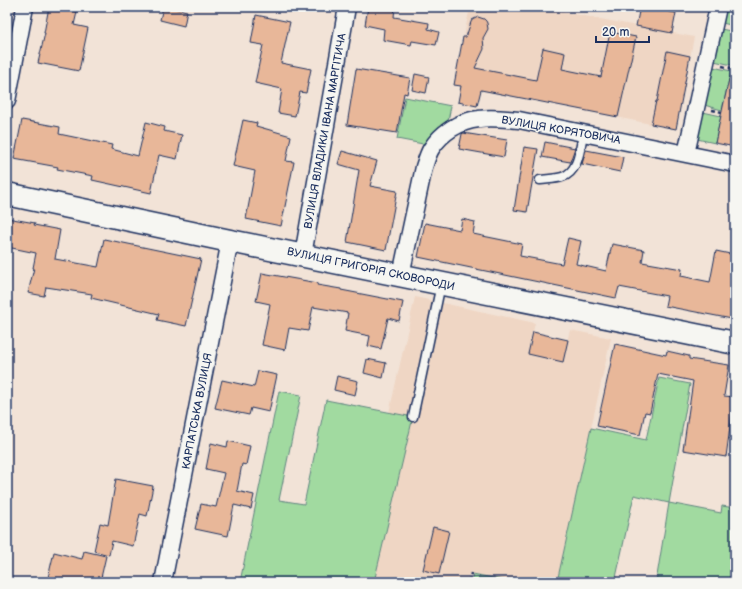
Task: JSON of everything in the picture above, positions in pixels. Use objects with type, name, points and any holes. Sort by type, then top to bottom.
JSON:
[{"type":"main road","name":"ВУЛИЦЯ ГРИГОРІЯ СКОВОРОДИ","points":[[7,194],[735,344]]},
{"type":"street","points":[[7,101],[9,80],[25,7]]},
{"type":"street","name":"ВУЛИЦЯ ВЛАДИКИ ІВАНА МАРГІТИЧА","points":[[302,255],[348,7]]},
{"type":"street","points":[[686,154],[718,7]]},
{"type":"street","name":"ВУЛИЦЯ КОРЯТОВИЧА","points":[[400,275],[424,167],[430,151],[447,131],[462,124],[478,119],[493,118],[519,120],[735,164]]},
{"type":"street","name":"КАРПАТСЬКА ВУЛИЦЯ","points":[[163,582],[230,241]]},
{"type":"lane","points":[[540,180],[562,177],[568,174],[575,166],[577,161],[583,134]]},
{"type":"lane","points":[[412,417],[442,284]]},
{"type":"path","points":[[469,582],[471,573]]},
{"type":"shaded area","points":[[470,7],[538,7],[694,37],[676,129],[454,85]]},
{"type":"shaded area","points":[[415,297],[535,323],[528,354],[562,362],[570,330],[611,338],[557,582],[512,582],[470,573],[467,582],[374,582],[412,418],[389,413]]},
{"type":"green space","points":[[726,7],[735,7],[735,26],[722,23]]},
{"type":"green space","points":[[721,29],[735,32],[735,50],[732,65],[714,61]]},
{"type":"green space","points":[[713,67],[731,71],[722,110],[704,105]]},
{"type":"green space","points":[[405,97],[451,106],[448,121],[423,144],[397,139]]},
{"type":"green space","points":[[703,112],[721,116],[715,143],[697,139]]},
{"type":"green space","points":[[659,378],[690,384],[669,503],[634,495],[615,582],[557,582],[591,428],[646,440]]},
{"type":"green space","points":[[279,391],[301,395],[279,500],[304,504],[326,400],[413,417],[374,582],[240,582]]},
{"type":"green space","points":[[669,503],[721,513],[722,506],[735,508],[735,582],[656,582]]},
{"type":"green space","points":[[473,574],[512,582],[471,582]]},
{"type":"building","points":[[49,7],[77,12],[74,25],[88,28],[79,71],[38,63]]},
{"type":"building","points":[[163,7],[187,11],[184,26],[160,20]]},
{"type":"building","points":[[368,7],[395,7],[394,17],[429,23],[428,29],[439,32],[436,45],[412,41],[411,45],[383,40],[384,29],[365,25]]},
{"type":"building","points":[[640,7],[676,13],[672,33],[636,26]]},
{"type":"building","points":[[256,15],[290,22],[281,63],[311,69],[306,93],[300,92],[295,116],[278,113],[282,89],[255,83],[263,45],[251,43]]},
{"type":"building","points":[[478,17],[486,21],[488,29],[483,38],[484,49],[475,68],[536,80],[543,48],[565,53],[562,69],[601,77],[610,32],[636,37],[618,117],[481,90],[477,106],[458,102],[461,86],[454,85],[463,37],[466,37],[472,20]]},
{"type":"building","points":[[667,51],[690,56],[676,129],[651,124]]},
{"type":"building","points":[[356,69],[410,78],[407,94],[404,93],[397,133],[347,125]]},
{"type":"building","points":[[415,74],[429,77],[426,93],[412,90]]},
{"type":"building","points":[[729,79],[735,80],[735,147],[715,143]]},
{"type":"building","points":[[22,120],[60,127],[59,134],[112,145],[111,149],[138,156],[146,122],[165,127],[164,131],[182,135],[177,159],[159,155],[151,193],[92,180],[93,176],[57,169],[58,167],[14,159]]},
{"type":"building","points":[[243,120],[257,123],[256,126],[291,136],[286,161],[294,162],[281,226],[246,219],[255,171],[233,166]]},
{"type":"building","points":[[463,133],[507,140],[504,157],[459,149]]},
{"type":"building","points":[[545,142],[575,148],[570,162],[542,157]]},
{"type":"building","points":[[524,147],[538,149],[527,212],[514,210]]},
{"type":"building","points":[[586,150],[623,157],[620,172],[582,164]]},
{"type":"building","points":[[342,151],[377,161],[370,186],[397,191],[386,250],[347,242],[359,170],[338,164]]},
{"type":"building","points":[[7,218],[35,223],[34,225],[60,230],[55,259],[98,267],[104,239],[201,259],[186,326],[157,320],[159,314],[91,298],[92,294],[46,287],[44,296],[28,293],[36,253],[7,247]]},
{"type":"building","points":[[462,219],[475,222],[473,234],[522,244],[520,256],[562,264],[568,238],[581,241],[576,264],[606,271],[612,244],[644,250],[642,262],[682,269],[681,276],[710,282],[716,251],[735,255],[735,301],[732,319],[665,306],[667,296],[619,287],[616,298],[418,257],[425,223],[460,230]]},
{"type":"building","points":[[262,273],[318,283],[317,285],[403,302],[399,321],[388,318],[381,349],[368,346],[370,336],[345,331],[348,313],[313,307],[308,331],[289,328],[285,350],[262,345],[270,304],[256,301]]},
{"type":"building","points":[[533,332],[568,340],[563,362],[528,354]]},
{"type":"building","points":[[615,344],[666,355],[667,351],[689,356],[689,359],[729,365],[724,396],[734,397],[726,457],[683,450],[693,381],[658,374],[650,413],[645,412],[640,435],[597,426]]},
{"type":"building","points":[[367,359],[386,363],[383,378],[364,373]]},
{"type":"building","points":[[258,371],[277,375],[269,412],[251,408],[249,415],[215,408],[222,380],[254,387]]},
{"type":"building","points":[[337,376],[358,381],[355,395],[334,390]]},
{"type":"building","points":[[228,441],[250,446],[246,465],[242,464],[237,491],[254,495],[251,509],[234,505],[228,536],[195,529],[201,504],[216,507],[224,473],[206,469],[211,443],[227,447]]},
{"type":"building","points":[[116,479],[153,486],[147,516],[140,514],[133,546],[112,541],[109,555],[94,551],[100,523],[108,525]]},
{"type":"building","points":[[433,527],[449,531],[439,574],[423,570]]},
{"type":"building","points":[[84,551],[106,556],[100,582],[47,582],[54,552],[82,559]]}]
